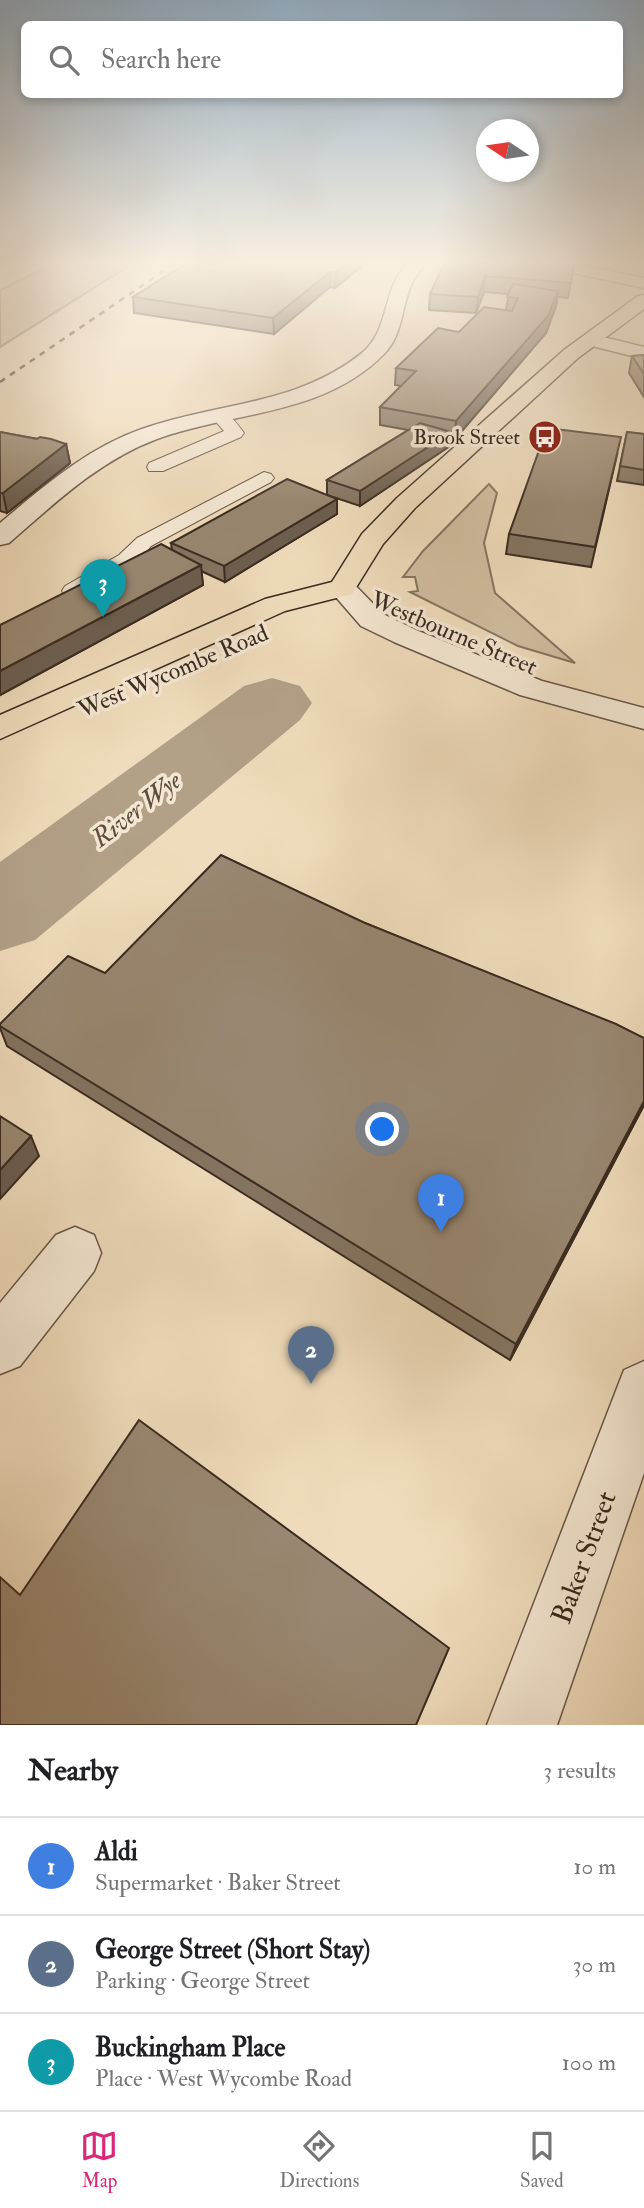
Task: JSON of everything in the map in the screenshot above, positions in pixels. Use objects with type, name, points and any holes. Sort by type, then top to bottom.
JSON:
[{"type":"main road","name":"West Wycombe Road","points":[[0,728],[275,604],[342,588],[372,540],[407,503],[584,344]]},
{"type":"main road","points":[[592,367],[623,344]]},
{"type":"main road","name":"West Wycombe Road","points":[[0,746],[296,618],[387,556],[433,506],[572,384]]},
{"type":"street","points":[[0,537],[69,478],[107,454],[148,435],[271,405],[322,388],[368,357],[381,344]]},
{"type":"street","points":[[609,344],[644,353]]},
{"type":"street","name":"Westbourne Street","points":[[342,588],[390,602],[514,661],[563,679],[644,701]]},
{"type":"street","name":"Westbourne Street","points":[[342,588],[372,620],[405,636],[531,688],[644,719]]},
{"type":"street","points":[[0,1346],[75,1253]]},
{"type":"street","name":"Baker Street","points":[[522,1725],[644,1390]]},
{"type":"lane","points":[[156,467],[235,433],[220,416]]},
{"type":"lane","points":[[58,600],[127,560],[144,542],[264,478]]},
{"type":"shaded area","points":[[489,484],[497,493],[484,543],[495,593],[575,663],[518,646],[410,592],[418,591],[415,577],[403,577],[423,551]]},
{"type":"building","points":[[421,344],[523,344],[456,421],[380,407],[416,371],[396,368]]},
{"type":"building","points":[[644,355],[644,374],[632,356]]},
{"type":"building","points":[[420,423],[451,432],[360,491],[327,480]]},
{"type":"building","points":[[547,428],[621,437],[595,547],[509,534]]},
{"type":"building","points":[[0,432],[51,439],[66,444],[0,493]]},
{"type":"building","points":[[627,432],[644,434],[644,470],[620,466]]},
{"type":"building","points":[[287,479],[337,499],[224,566],[171,543]]},
{"type":"building","points":[[161,544],[201,565],[0,671],[0,625]]},
{"type":"building","points":[[221,855],[365,923],[616,1024],[644,1038],[644,1101],[516,1344],[0,1026],[68,956],[105,973]]},
{"type":"building","points":[[0,1116],[31,1136],[0,1170]]},
{"type":"building","points":[[139,1420],[449,1648],[416,1725],[0,1725],[0,1577],[20,1595]]},
{"type":"waterway","name":"River Wye","points":[[0,914],[272,703]]},
{"type":"railway","points":[[0,382],[55,344]]},
{"type":"place","name":"Brook Street","points":[[545,437]]},
{"type":"place","name":"Buckingham Place","points":[[103,617]]},
{"type":"place","name":"Aldi","points":[[441,1232]]},
{"type":"place","name":"George Street (Short Stay)","points":[[311,1384]]}]
